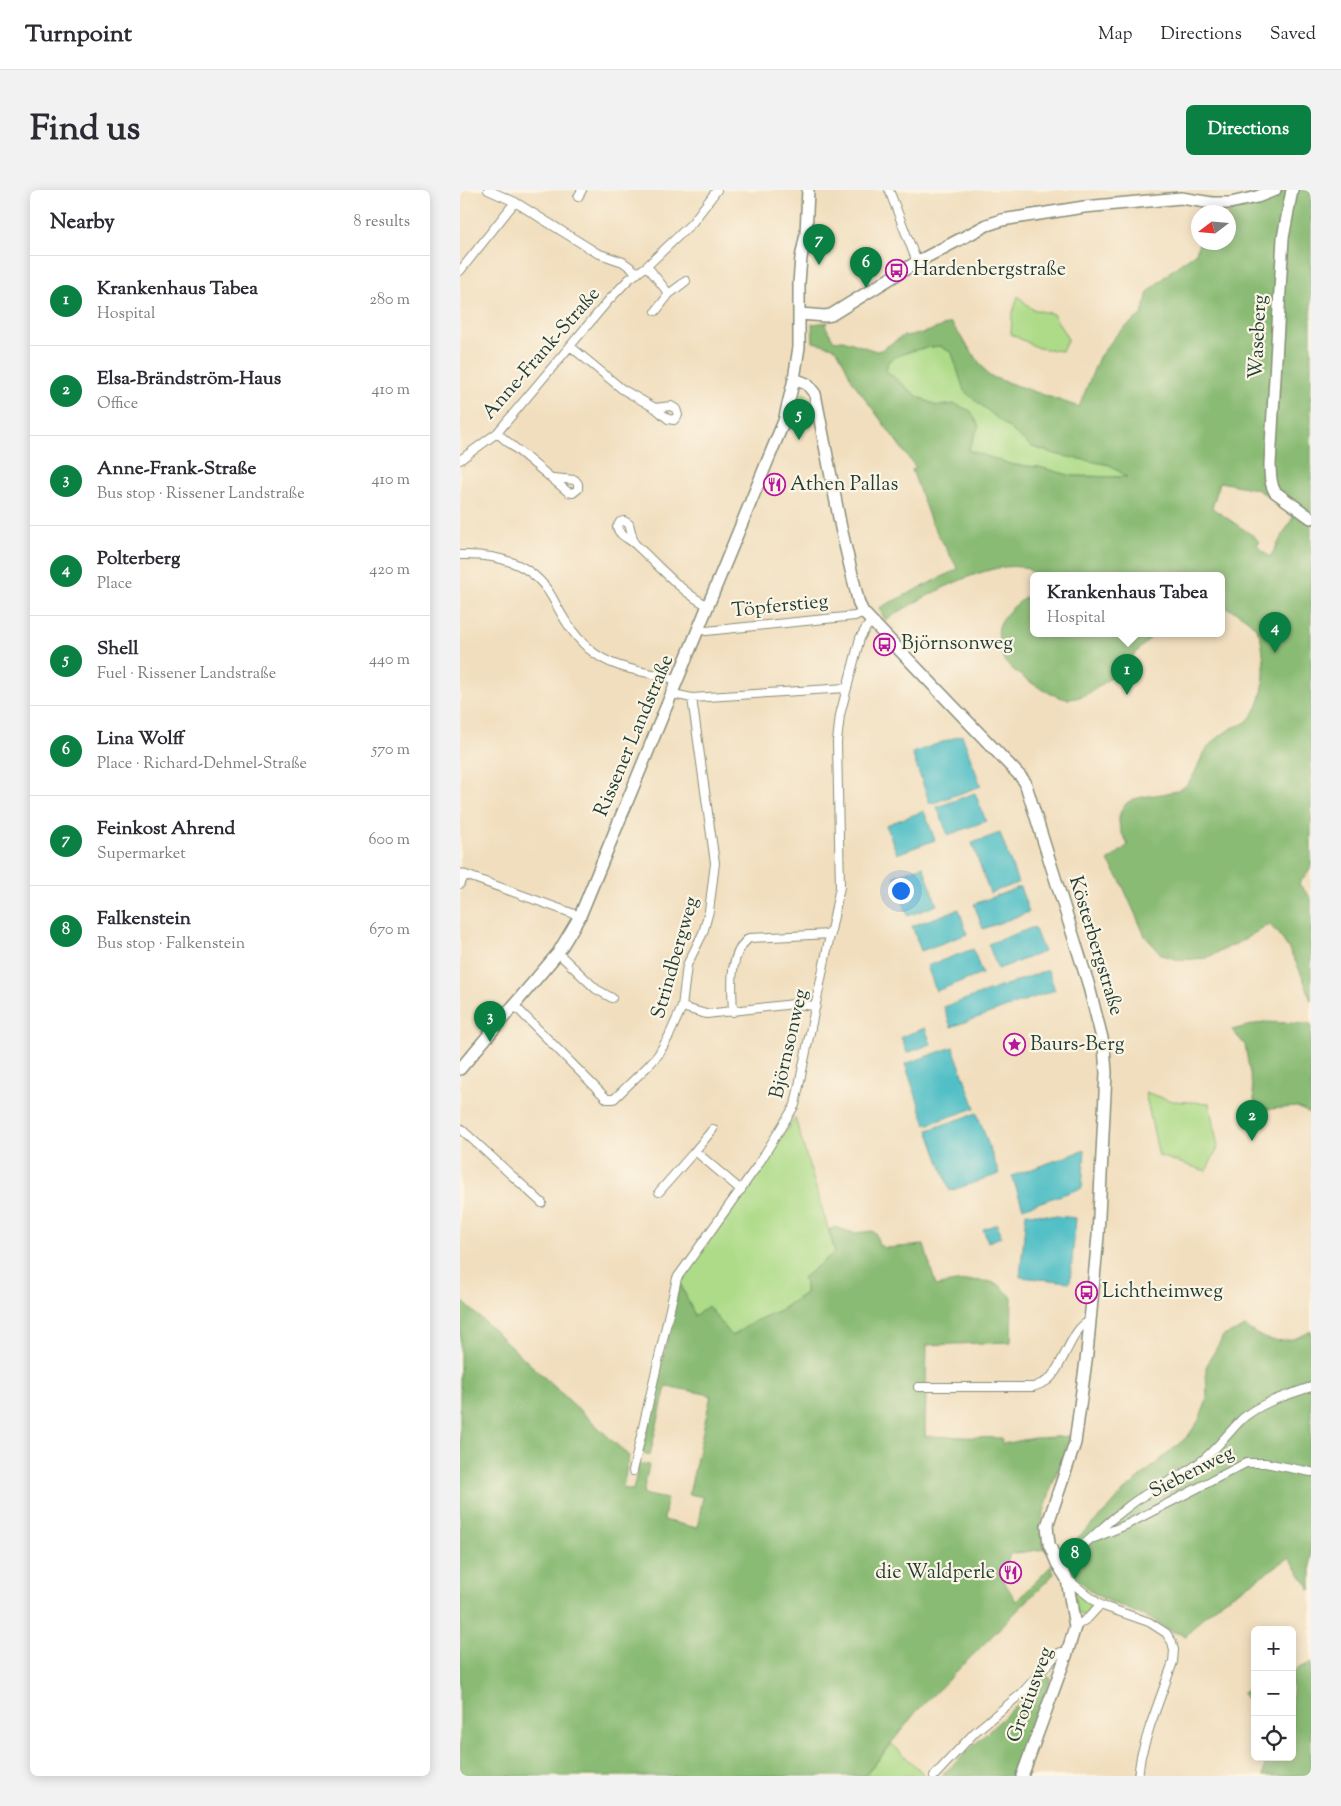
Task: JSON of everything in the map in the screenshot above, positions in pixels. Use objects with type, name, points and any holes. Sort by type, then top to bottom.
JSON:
[{"type":"street","points":[[488,190],[515,202],[597,253],[623,262],[638,273]]},
{"type":"street","name":"Anne-Frank-Straße","points":[[460,460],[497,432],[608,301],[629,279],[647,266],[692,223],[717,190]]},
{"type":"street","name":"Rissener Landstraße","points":[[460,1069],[558,953],[580,916],[700,629],[784,421],[799,347],[799,283],[801,258],[806,234],[808,190]]},
{"type":"street","points":[[889,190],[917,262]]},
{"type":"street","points":[[800,314],[831,315],[917,262],[987,225],[1002,220],[1180,194],[1212,203],[1230,203],[1257,198],[1276,190]]},
{"type":"street","name":"Waseberg","points":[[1292,190],[1283,238],[1270,464],[1272,488],[1281,498],[1311,518]]},
{"type":"street","points":[[460,271],[515,202]]},
{"type":"street","points":[[647,266],[669,294]]},
{"type":"street","points":[[656,311],[669,294],[686,281]]},
{"type":"street","points":[[570,346],[622,389],[655,408]]},
{"type":"street","name":"Kösterbergstraße","points":[[793,383],[809,392],[815,398],[841,528],[859,604],[863,612],[1023,779],[1085,974],[1104,1046],[1106,1060],[1098,1236],[1090,1321],[1074,1442],[1048,1526],[1049,1544],[1057,1563],[1067,1579],[1075,1627]]},
{"type":"street","points":[[497,432],[553,478]]},
{"type":"street","points":[[634,542],[694,598],[709,606]]},
{"type":"street","points":[[460,555],[496,557],[514,562],[528,570],[545,585],[567,625],[590,650],[628,669],[678,680]]},
{"type":"street","name":"Töpferstieg","points":[[700,629],[706,631],[827,619],[855,616],[863,612]]},
{"type":"street","name":"Björnsonweg","points":[[633,1471],[677,1278],[758,1166],[795,1105],[840,887],[837,742],[840,715],[860,638],[871,622]]},
{"type":"street","points":[[673,694],[692,698],[846,688]]},
{"type":"street","name":"Strindbergweg","points":[[514,1006],[607,1098],[614,1099],[658,1055],[669,1036],[682,1007],[687,965],[703,933],[709,911],[715,863],[692,698]]},
{"type":"street","points":[[460,884],[463,874],[580,916]]},
{"type":"street","points":[[733,1012],[732,973],[742,943],[749,938],[831,934]]},
{"type":"street","points":[[558,953],[596,989],[612,998]]},
{"type":"street","points":[[682,1007],[706,1014],[794,1004],[816,1006]]},
{"type":"street","points":[[460,1128],[542,1203]]},
{"type":"street","points":[[659,1192],[713,1129]]},
{"type":"street","points":[[695,1151],[741,1190]]},
{"type":"street","points":[[918,1387],[1033,1387],[1048,1380],[1073,1338],[1084,1324],[1090,1321]]},
{"type":"street","points":[[1057,1563],[1067,1558],[1092,1539],[1099,1530],[1141,1497],[1180,1476],[1200,1462],[1244,1418],[1282,1396],[1311,1387]]},
{"type":"street","name":"Siebenweg","points":[[1092,1539],[1126,1525],[1246,1463],[1265,1463],[1311,1472]]},
{"type":"street","points":[[1067,1579],[1100,1605],[1149,1622],[1160,1628],[1172,1642],[1174,1650],[1173,1662],[1150,1726],[1141,1756],[1138,1776]]},
{"type":"street","points":[[1075,1627],[1088,1618],[1100,1605]]},
{"type":"street","name":"Grotiusweg","points":[[1022,1776],[1067,1654],[1075,1627]]},
{"type":"street","points":[[934,1776],[975,1732],[1022,1693],[1057,1654],[1061,1652],[1067,1654]]},
{"type":"green space","points":[[1285,190],[1311,190],[1311,868],[1299,884],[1311,898],[1311,1001],[1304,980],[1289,950],[1269,924],[1240,942],[1206,958],[1179,960],[1162,955],[1145,936],[1121,882],[1108,861],[1128,845],[1121,831],[1119,821],[1119,816],[1124,806],[1136,799],[1179,790],[1185,786],[1192,778],[1208,747],[1232,728],[1246,722],[1253,715],[1257,706],[1261,696],[1264,676],[1260,635],[1243,616],[1225,607],[1225,572],[1032,572],[1028,569],[1013,566],[976,574],[955,582],[915,602],[885,620],[879,608],[958,569],[931,522],[912,470],[916,468],[853,382],[839,353],[833,347],[813,342],[812,324],[829,322],[825,325],[834,341],[843,340],[876,351],[881,350],[903,336],[921,334],[951,323],[989,376],[1079,407],[1099,357],[1118,333],[1142,314],[1148,292],[1173,269],[1196,253],[1197,250],[1236,250],[1236,205],[1218,205],[1262,198]],"holes":[[[940,346],[952,353],[964,391],[1032,447],[1059,455],[1110,465],[1127,477],[1072,476],[1039,467],[1013,465],[968,450],[979,426],[971,411],[955,404],[937,406],[917,396],[886,371],[888,361],[913,350]],[[1220,482],[1256,489],[1295,514],[1270,557],[1257,546],[1259,542],[1255,537],[1212,508]]]},
{"type":"green space","points":[[1018,296],[1032,309],[1053,314],[1068,339],[1062,351],[1038,348],[1011,334],[1012,316]]},
{"type":"green space","points":[[940,346],[952,353],[956,365],[988,410],[1032,446],[1059,455],[1110,465],[1127,477],[1072,476],[1039,467],[1013,465],[968,450],[979,426],[955,404],[937,406],[917,396],[886,371],[888,361],[907,352]]},
{"type":"green space","points":[[803,393],[810,398],[812,404],[814,413],[810,420],[809,413],[798,412],[796,418],[795,414]]},
{"type":"green space","points":[[1030,593],[1030,637],[1151,637],[1120,669],[1100,686],[1079,697],[1067,699],[1051,694],[1022,677],[1003,658],[999,643],[999,627],[1004,616]]},
{"type":"green space","points":[[1263,1022],[1311,1024],[1311,1114],[1297,1107],[1256,1110],[1245,1045],[1232,1030]]},
{"type":"green space","points":[[1145,1092],[1172,1101],[1209,1103],[1218,1147],[1206,1171],[1159,1156]]},
{"type":"green space","points":[[795,1118],[835,1252],[803,1278],[805,1293],[782,1309],[755,1321],[732,1336],[708,1307],[695,1316],[680,1283],[737,1204]]},
{"type":"green space","points":[[835,1227],[854,1233],[873,1231],[876,1234],[879,1245],[885,1248],[924,1245],[936,1286],[958,1282],[991,1282],[999,1285],[1012,1297],[1011,1342],[927,1345],[925,1436],[1002,1438],[1002,1444],[1034,1438],[1071,1436],[1051,1488],[1039,1529],[1045,1549],[1010,1554],[1002,1578],[1016,1601],[1051,1566],[1054,1574],[916,1712],[865,1776],[460,1776],[460,1299],[629,1456],[623,1488],[633,1490],[639,1463],[649,1465],[643,1494],[667,1499],[664,1520],[697,1528],[703,1497],[689,1494],[711,1395],[666,1386],[650,1455],[642,1453],[680,1283],[695,1316],[708,1306],[732,1336],[755,1321],[782,1309],[805,1293],[803,1278],[835,1252],[829,1230]]},
{"type":"green space","points":[[1245,1327],[1264,1338],[1278,1341],[1295,1338],[1311,1331],[1311,1590],[1289,1558],[1220,1603],[1203,1617],[1186,1636],[1166,1629],[1156,1621],[1092,1592],[1074,1576],[1058,1552],[1067,1548],[1123,1492],[1188,1436],[1199,1420],[1207,1400],[1206,1367],[1223,1336]]},
{"type":"green space","points":[[1078,1591],[1091,1605],[1091,1611],[1086,1615],[1077,1612],[1074,1592]]},
{"type":"green space","points":[[1311,1663],[1311,1776],[1263,1776],[1265,1761],[1296,1761],[1296,1669]]},
{"type":"green space","points":[[1047,1677],[1051,1678],[1014,1776],[941,1776]]},
{"type":"green space","points":[[1251,1689],[1251,1706],[1242,1693]]},
{"type":"green space","points":[[892,1744],[926,1776],[865,1776]]},
{"type":"water","points":[[962,735],[981,786],[930,804],[912,753]]},
{"type":"water","points":[[975,793],[986,821],[948,835],[937,807]]},
{"type":"water","points":[[924,811],[935,840],[897,854],[886,825]]},
{"type":"water","points":[[1000,833],[1018,883],[990,893],[972,843]]},
{"type":"water","points":[[923,866],[937,905],[908,916],[894,876]]},
{"type":"water","points":[[1020,887],[1029,912],[983,929],[974,904]]},
{"type":"water","points":[[959,909],[967,934],[921,951],[912,926]]},
{"type":"water","points":[[1034,927],[1044,952],[998,969],[988,944]]},
{"type":"water","points":[[973,949],[982,974],[936,991],[927,966]]},
{"type":"water","points":[[1048,970],[1055,990],[951,1027],[944,1007]]},
{"type":"water","points":[[925,1028],[931,1044],[907,1053],[901,1037]]},
{"type":"water","points":[[953,1047],[975,1108],[926,1125],[905,1064]]},
{"type":"water","points":[[977,1113],[999,1174],[950,1191],[928,1130]]},
{"type":"water","points":[[1085,1150],[1082,1188],[1023,1208],[1012,1176]]},
{"type":"water","points":[[1026,1213],[1076,1218],[1070,1282],[1020,1277]]},
{"type":"water","points":[[997,1224],[1001,1237],[988,1242],[983,1229]]},
{"type":"place","name":"Feinkost Ahrend","points":[[819,265]]},
{"type":"place","name":"Hardenbergstraße","points":[[897,270]]},
{"type":"place","name":"Lina Wolff","points":[[866,288]]},
{"type":"place","name":"Shell","points":[[799,440]]},
{"type":"place","name":"Athen Pallas","points":[[774,485]]},
{"type":"place","name":"Björnsonweg","points":[[885,644]]},
{"type":"place","name":"Polterberg","points":[[1275,653]]},
{"type":"place","name":"Krankenhaus Tabea","points":[[1127,695]]},
{"type":"place","name":"Anne-Frank-Straße","points":[[490,1042]]},
{"type":"place","name":"Baurs-Berg","points":[[1014,1045]]},
{"type":"place","name":"Elsa-Brändström-Haus","points":[[1252,1141]]},
{"type":"place","name":"Lichtheimweg","points":[[1086,1292]]},
{"type":"place","name":"die Waldperle","points":[[1011,1573]]},
{"type":"place","name":"Falkenstein","points":[[1075,1579]]}]
